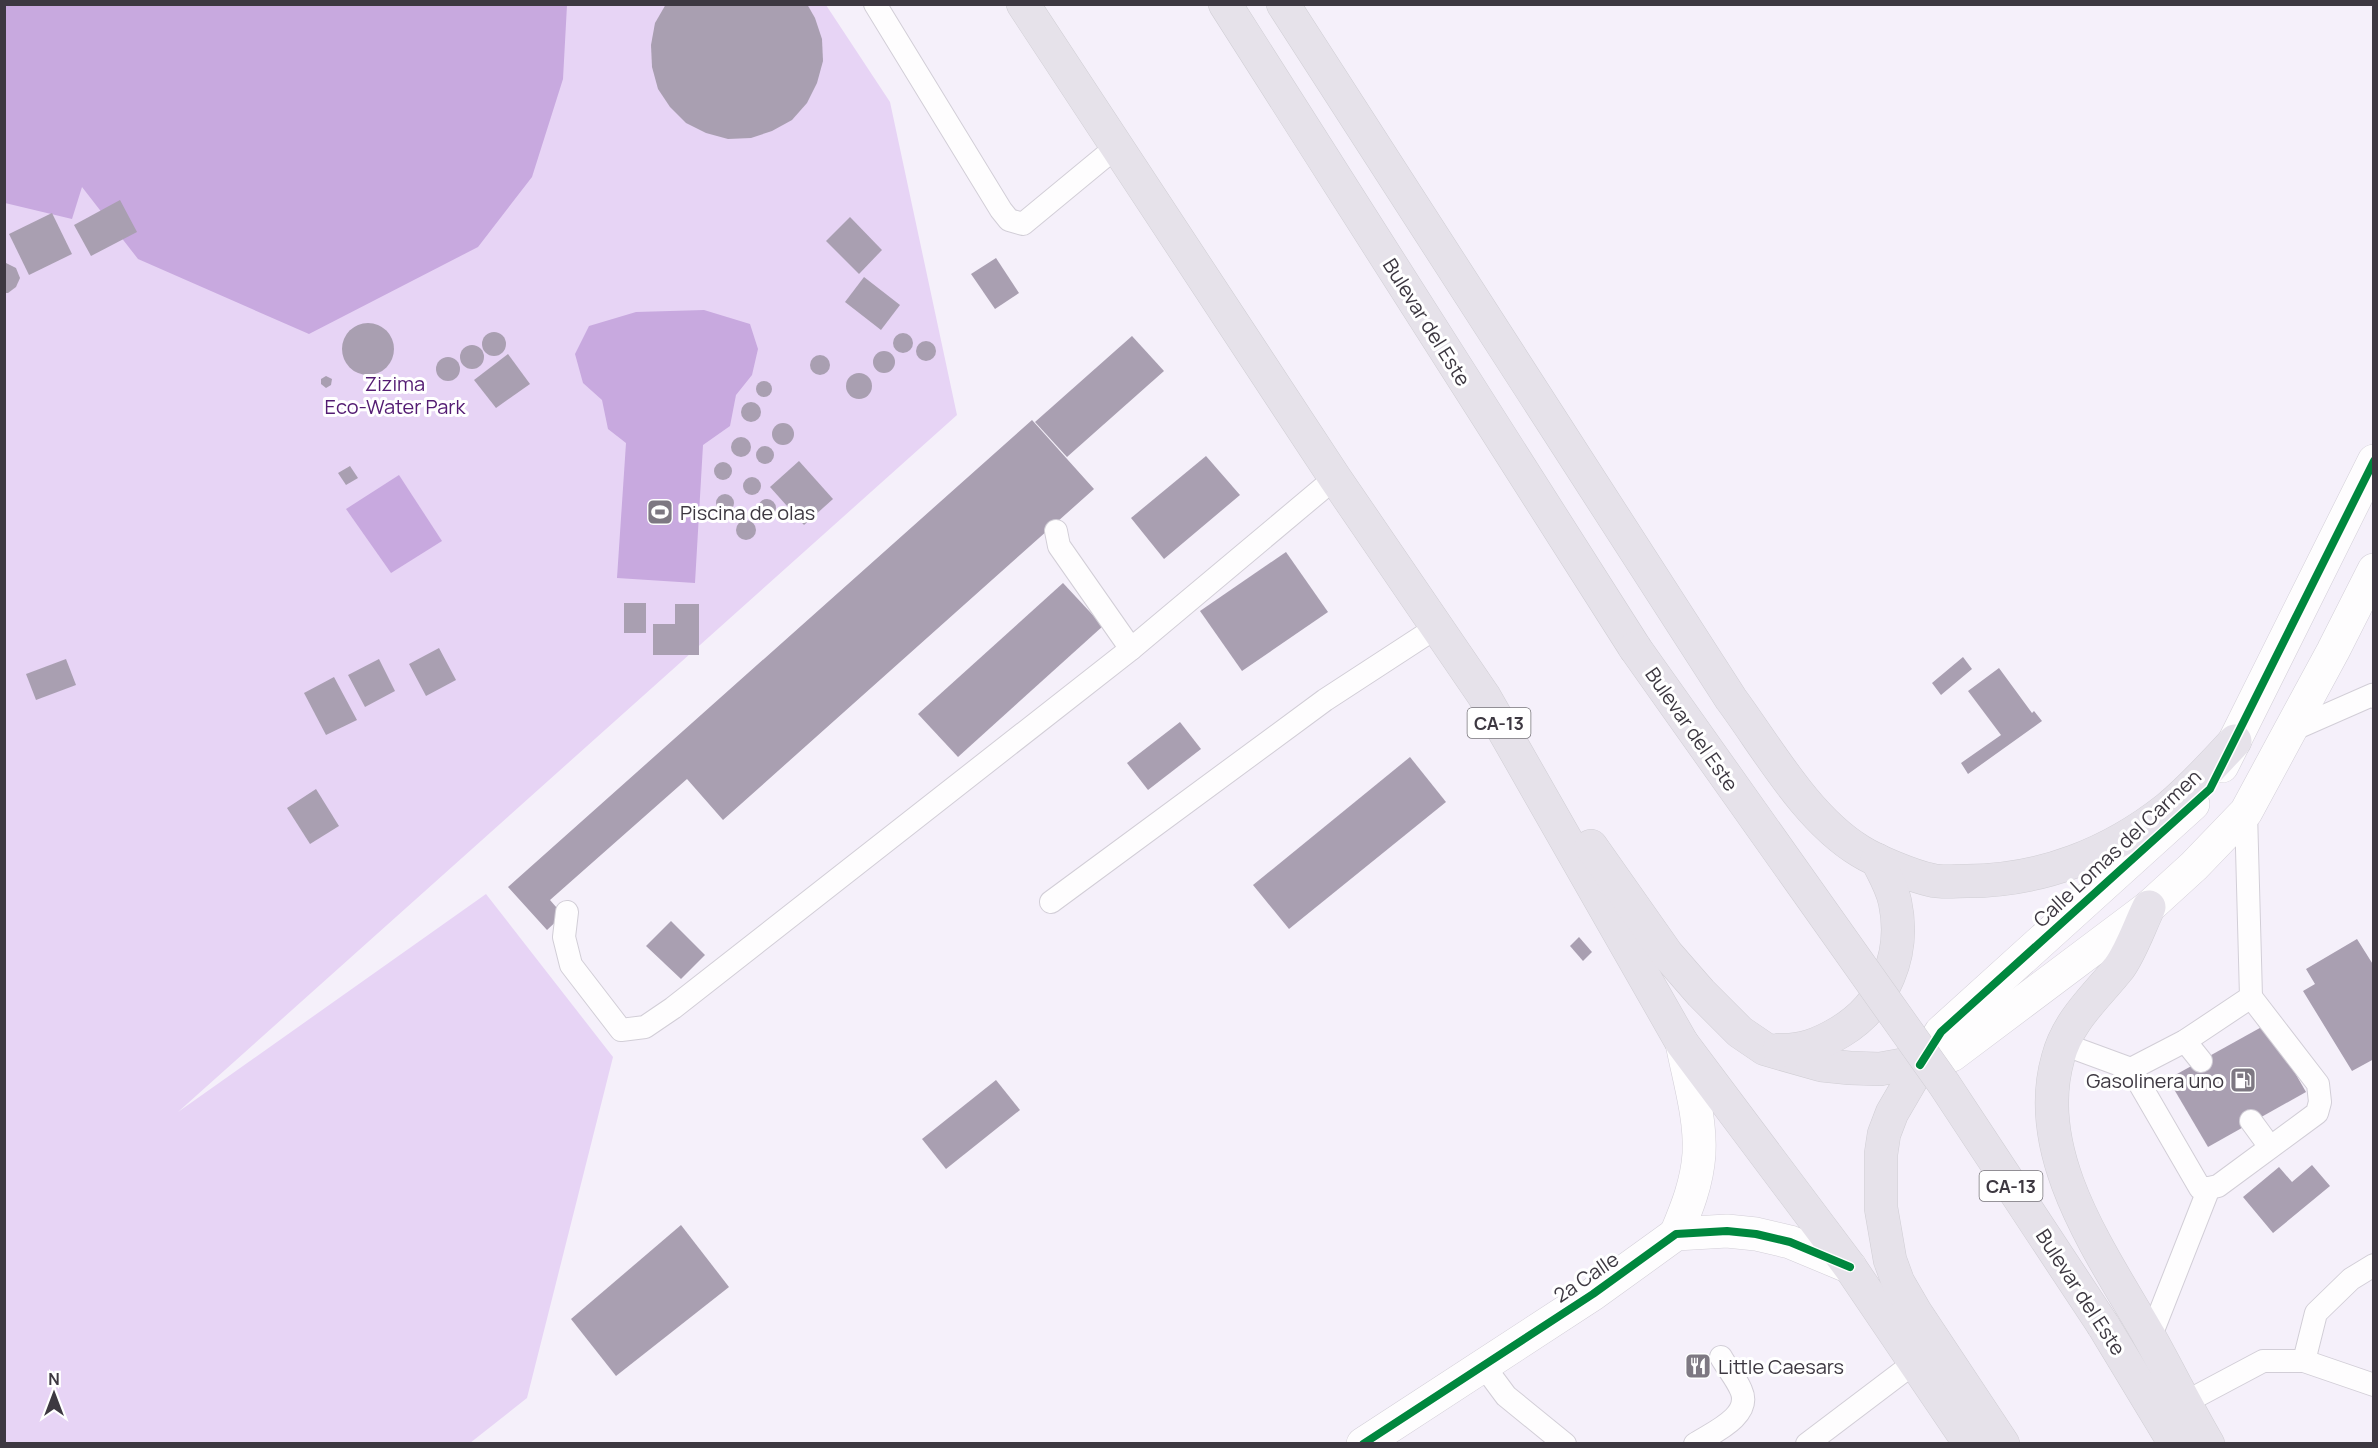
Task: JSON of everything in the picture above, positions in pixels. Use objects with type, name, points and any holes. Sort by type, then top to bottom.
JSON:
[{"type":"highway","name":"CA-13","points":[[1023,4],[1115,148],[1335,478],[1484,696],[1682,1043],[1850,1267],[1970,1443]]},
{"type":"highway","name":"Bulevar del Este","points":[[1225,4],[1635,648],[1944,1084],[2103,1325],[2175,1443]]},
{"type":"highway","points":[[1283,4],[1731,699],[1780,768],[1813,809],[1858,850],[1877,860],[1932,880],[1984,880],[2030,875],[2069,865],[2118,842],[2168,808],[2235,741]]},
{"type":"highway","points":[[1484,696],[1667,954],[1701,993],[1740,1032],[1765,1049],[1821,1065],[1880,1069],[1920,1065]]},
{"type":"highway","points":[[1765,1049],[1803,1049],[1827,1040],[1857,1022],[1882,993],[1896,957],[1897,913],[1890,885],[1877,860]]},
{"type":"highway","points":[[2149,906],[2120,967],[2078,1017],[2063,1044],[2058,1058],[2053,1100],[2054,1126],[2061,1163],[2070,1191],[2098,1250],[2208,1443]]},
{"type":"highway","points":[[1920,1065],[1892,1113],[1884,1134],[1881,1154],[1881,1208],[1890,1260],[1898,1282],[1916,1313],[2003,1443]]},
{"type":"street","name":"Calle Lomas del Carmen","points":[[1920,1065],[1941,1032],[2210,789],[2373,461]]},
{"type":"street","points":[[1920,1065],[1952,1055],[2149,906],[2194,866],[2246,812],[2373,570]]},
{"type":"street","points":[[1682,1043],[1698,1127],[1699,1153],[1690,1202],[1676,1234],[1726,1231],[1756,1234],[1790,1242],[1850,1267]]},
{"type":"street","name":"2a Calle","points":[[1363,1443],[1593,1294],[1676,1234]]},
{"type":"lane","points":[[875,4],[1000,210],[1009,220],[1023,224],[1115,148]]},
{"type":"lane","points":[[567,912],[564,937],[571,965],[621,1030],[645,1027],[673,1008],[1131,649],[1335,478]]},
{"type":"lane","points":[[1056,531],[1059,546],[1131,649]]},
{"type":"lane","points":[[1051,902],[1325,700],[1437,627]]},
{"type":"lane","points":[[2290,731],[2372,695],[2373,697]]},
{"type":"lane","points":[[2063,1044],[2131,1069],[2200,1188],[2218,1186],[2317,1113],[2320,1102],[2318,1084],[2251,997],[2246,812]]},
{"type":"lane","points":[[2131,1069],[2185,1041],[2251,997]]},
{"type":"lane","points":[[2185,1041],[2201,1061]]},
{"type":"lane","points":[[2251,1121],[2270,1147]]},
{"type":"lane","points":[[2150,1338],[2209,1188]]},
{"type":"lane","points":[[2304,1361],[2316,1313],[2351,1280],[2373,1265]]},
{"type":"lane","points":[[1695,1443],[1733,1420],[1742,1405],[1742,1392],[1720,1357]]},
{"type":"lane","points":[[2184,1403],[2263,1361],[2304,1361],[2373,1385]]},
{"type":"lane","points":[[1808,1443],[1914,1363]]},
{"type":"lane","points":[[1483,1365],[1506,1396],[1564,1443]]},
{"type":"green space","name":"Zizima Eco-Water Park","points":[[5,5],[826,5],[890,102],[957,415],[178,1112],[486,894],[613,1057],[527,1398],[470,1443],[5,1444]]},
{"type":"shaded area","points":[[5,5],[567,5],[563,79],[532,177],[478,247],[309,334],[138,259],[82,187],[72,219],[5,203]]},
{"type":"shaded area","name":"Piscina de olas","points":[[704,310],[750,324],[758,349],[752,375],[736,395],[730,426],[703,445],[695,583],[617,578],[626,443],[608,429],[602,400],[583,383],[575,354],[589,326],[636,312]]},
{"type":"shaded area","points":[[399,475],[442,541],[391,573],[346,509]]},
{"type":"building","points":[[666,4],[807,4],[815,18],[822,39],[823,61],[817,83],[807,103],[792,120],[772,131],[751,138],[728,139],[706,133],[686,123],[670,107],[658,89],[652,67],[651,45],[655,23]]},
{"type":"building","points":[[120,200],[137,232],[91,256],[74,225]]},
{"type":"building","points":[[52,213],[72,254],[29,275],[9,234]]},
{"type":"building","points":[[850,217],[882,250],[859,274],[826,241]]},
{"type":"building","points":[[996,258],[1019,293],[995,309],[971,274]]},
{"type":"building","points":[[4,262],[16,268],[20,278],[16,287],[8,293],[4,293]]},
{"type":"building","points":[[864,277],[900,305],[881,330],[845,302]]},
{"type":"building","points":[[363,323],[373,323],[383,327],[390,334],[394,349],[390,364],[383,371],[373,375],[363,375],[353,371],[346,364],[342,354],[342,344],[346,334],[353,327]]},
{"type":"building","points":[[494,332],[502,336],[506,344],[502,352],[494,356],[486,352],[482,344],[486,336]]},
{"type":"building","points":[[903,333],[910,336],[913,343],[910,350],[903,353],[896,350],[893,343],[896,336]]},
{"type":"building","points":[[1132,336],[1164,371],[1067,457],[1035,422]]},
{"type":"building","points":[[926,341],[933,344],[936,351],[933,358],[926,361],[919,358],[916,351],[919,344]]},
{"type":"building","points":[[472,345],[480,349],[484,357],[480,365],[472,369],[464,365],[460,357],[464,349]]},
{"type":"building","points":[[884,351],[892,354],[895,362],[892,370],[884,373],[876,370],[873,362],[876,354]]},
{"type":"building","points":[[508,354],[530,384],[496,408],[474,380]]},
{"type":"building","points":[[820,355],[827,358],[830,365],[827,372],[820,375],[813,372],[810,365],[813,358]]},
{"type":"building","points":[[448,357],[456,361],[460,369],[456,377],[448,381],[440,377],[436,369],[440,361]]},
{"type":"building","points":[[859,373],[868,377],[872,386],[868,395],[859,399],[850,395],[846,386],[850,377]]},
{"type":"building","points":[[326,376],[332,379],[331,385],[326,388],[321,384],[321,379]]},
{"type":"building","points":[[761,381],[767,381],[772,389],[770,395],[761,397],[756,392],[756,386]]},
{"type":"building","points":[[751,402],[758,405],[761,412],[758,419],[751,422],[744,419],[741,412],[744,405]]},
{"type":"building","points":[[1032,420],[1094,489],[723,820],[687,779],[550,900],[563,915],[547,930],[508,887]]},
{"type":"building","points":[[783,423],[791,426],[794,434],[791,442],[783,445],[775,442],[772,434],[775,426]]},
{"type":"building","points":[[741,437],[748,440],[751,447],[748,454],[741,457],[734,454],[731,447],[734,440]]},
{"type":"building","points":[[761,446],[769,446],[774,451],[772,462],[761,464],[756,459],[756,451]]},
{"type":"building","points":[[1206,456],[1240,495],[1164,559],[1131,518]]},
{"type":"building","points":[[799,461],[833,499],[804,525],[770,487]]},
{"type":"building","points":[[719,462],[727,462],[732,467],[730,478],[719,480],[714,475],[714,467]]},
{"type":"building","points":[[350,466],[358,478],[346,485],[338,473]]},
{"type":"building","points":[[752,477],[758,480],[761,486],[758,492],[752,495],[746,492],[743,486],[746,480]]},
{"type":"building","points":[[721,494],[729,494],[734,499],[732,510],[721,512],[716,507],[716,499]]},
{"type":"building","points":[[767,499],[775,504],[776,508],[771,516],[767,517],[759,512],[758,508],[763,500]]},
{"type":"building","points":[[746,520],[753,523],[756,530],[753,537],[746,540],[739,537],[736,530],[739,523]]},
{"type":"building","points":[[1286,552],[1328,612],[1242,671],[1200,611]]},
{"type":"building","points":[[1063,583],[1103,626],[958,757],[918,714]]},
{"type":"building","points":[[624,603],[646,603],[646,633],[624,633]]},
{"type":"building","points":[[675,604],[699,604],[699,655],[653,655],[653,624],[675,624]]},
{"type":"building","points":[[439,648],[456,680],[426,696],[409,664]]},
{"type":"building","points":[[1963,657],[1972,669],[1941,695],[1932,683]]},
{"type":"building","points":[[66,659],[76,685],[36,700],[26,674]]},
{"type":"building","points":[[379,659],[395,691],[365,707],[348,675]]},
{"type":"building","points":[[1999,668],[2032,713],[2034,711],[2042,721],[1968,774],[1961,763],[2001,735],[1968,691]]},
{"type":"building","points":[[334,677],[357,720],[326,735],[304,693]]},
{"type":"building","points":[[1180,722],[1201,749],[1148,790],[1127,763]]},
{"type":"building","points":[[1410,757],[1446,802],[1289,929],[1253,885]]},
{"type":"building","points":[[316,789],[339,826],[310,844],[287,808]]},
{"type":"building","points":[[671,921],[705,955],[681,979],[646,946]]},
{"type":"building","points":[[1579,937],[1592,952],[1583,961],[1570,946]]},
{"type":"building","points":[[2357,939],[2374,966],[2374,1059],[2352,1071],[2303,991],[2315,984],[2306,969]]},
{"type":"building","points":[[2267,1024],[2306,1092],[2208,1147],[2168,1079]]},
{"type":"building","points":[[996,1080],[1020,1110],[946,1169],[922,1139]]},
{"type":"building","points":[[2312,1165],[2330,1186],[2273,1233],[2243,1197],[2279,1167],[2292,1182]]},
{"type":"building","points":[[681,1225],[729,1287],[616,1376],[571,1319]]},
{"type":"cycle path","points":[[1920,1065],[1941,1032],[2210,789],[2374,461]]},
{"type":"cycle path","points":[[1363,1444],[1593,1294],[1676,1234],[1727,1231],[1756,1234],[1790,1242],[1850,1267]]},
{"type":"place","name":"Piscina de olas","points":[[660,512]]},
{"type":"place","name":"Gasolinera uno","points":[[2243,1080]]},
{"type":"place","name":"Little Caesars","points":[[1698,1366]]}]
